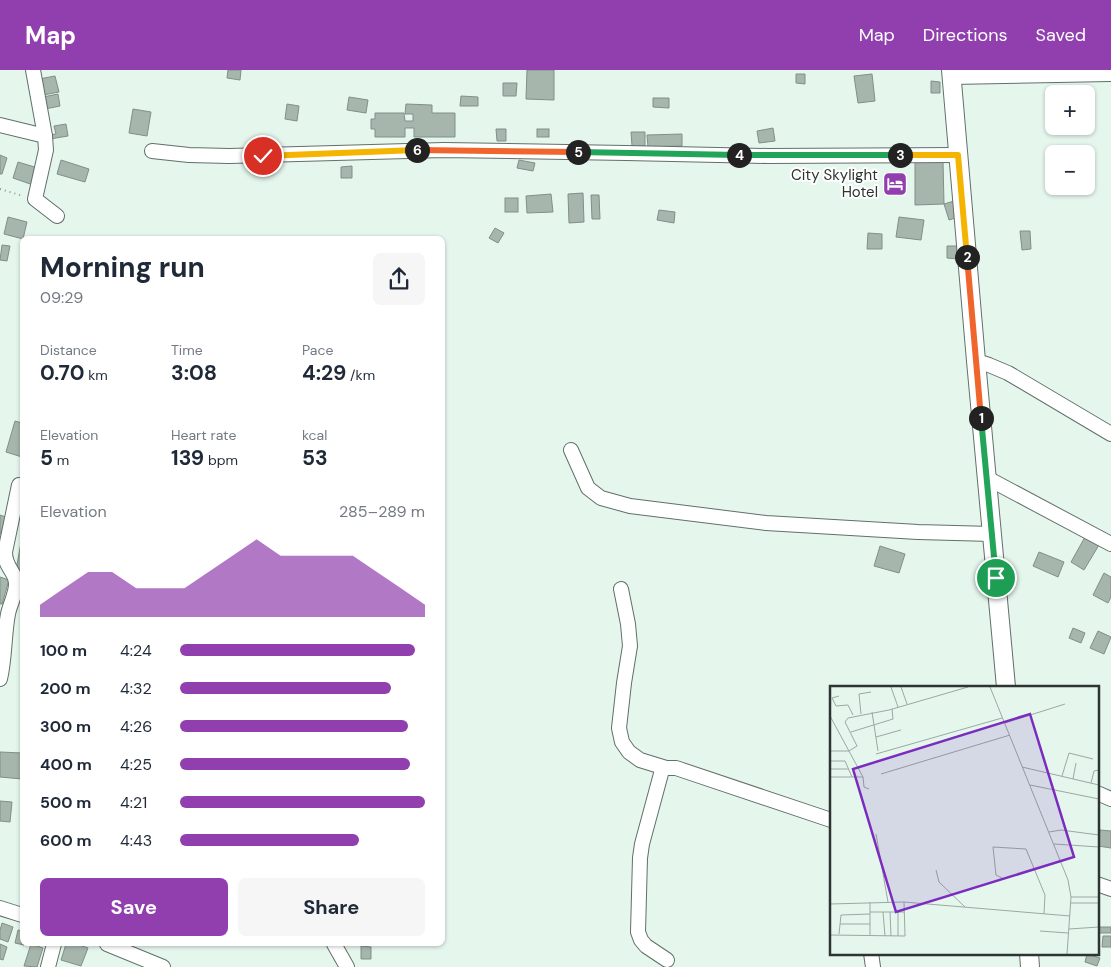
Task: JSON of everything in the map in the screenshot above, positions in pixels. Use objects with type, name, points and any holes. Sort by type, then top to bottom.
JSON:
[{"type":"main road","points":[[951,74],[1006,686]]},
{"type":"main road","points":[[1029,954],[1030,967]]},
{"type":"street","points":[[33,70],[46,150],[35,199],[57,216]]},
{"type":"street","points":[[951,74],[1111,74]]},
{"type":"street","points":[[0,124],[44,136]]},
{"type":"street","points":[[152,151],[229,156],[444,150],[768,156],[958,155]]},
{"type":"street","points":[[976,362],[1008,373],[1111,434]]},
{"type":"street","points":[[572,450],[588,488],[601,498],[630,506],[766,523],[918,532],[992,534]]},
{"type":"street","points":[[987,478],[1111,544]]},
{"type":"street","points":[[0,679],[3,668],[8,611],[19,577],[7,566],[5,552],[19,485]]},
{"type":"street","points":[[621,589],[630,646],[619,728],[622,742],[629,752],[640,760],[666,768],[676,768],[830,820]]},
{"type":"street","points":[[666,768],[660,774],[642,844],[638,932],[646,946],[667,960]]},
{"type":"street","points":[[1098,793],[1111,799]]},
{"type":"street","points":[[1098,884],[1111,889]]},
{"type":"street","points":[[0,908],[20,914]]},
{"type":"street","points":[[48,967],[53,946]]},
{"type":"street","points":[[112,946],[163,967]]},
{"type":"street","points":[[335,946],[347,967]]},
{"type":"street","points":[[871,954],[872,967]]},
{"type":"path","points":[[0,189],[35,199]]},
{"type":"building","points":[[228,70],[241,70],[240,80],[227,78]]},
{"type":"building","points":[[527,70],[554,70],[554,100],[526,99]]},
{"type":"building","points":[[796,74],[805,74],[805,84],[796,83]]},
{"type":"building","points":[[872,74],[875,101],[858,103],[854,76]]},
{"type":"building","points":[[55,76],[59,92],[43,95],[39,79]]},
{"type":"building","points":[[931,81],[940,82],[940,93],[931,93]]},
{"type":"building","points":[[503,83],[517,83],[516,96],[503,96]]},
{"type":"building","points":[[58,94],[60,106],[45,109],[43,97]]},
{"type":"building","points":[[461,96],[478,97],[478,106],[460,106]]},
{"type":"building","points":[[349,97],[368,100],[366,113],[347,110]]},
{"type":"building","points":[[653,98],[669,98],[669,108],[653,107]]},
{"type":"building","points":[[287,104],[299,106],[297,121],[285,119]]},
{"type":"building","points":[[406,104],[432,105],[432,113],[455,113],[455,137],[414,137],[414,128],[405,128],[405,137],[375,137],[375,129],[371,129],[371,119],[375,119],[375,113],[404,113],[405,121],[413,121],[413,114],[405,114]]},
{"type":"building","points":[[133,109],[151,112],[147,136],[129,133]]},
{"type":"building","points":[[66,124],[68,136],[50,139],[49,135],[56,134],[54,126]]},
{"type":"building","points":[[773,128],[775,141],[759,143],[757,131]]},
{"type":"building","points":[[496,129],[506,129],[506,141],[497,141]]},
{"type":"building","points":[[537,129],[549,129],[549,137],[537,137]]},
{"type":"building","points":[[631,132],[645,132],[645,146],[632,146]]},
{"type":"building","points":[[682,134],[682,146],[648,147],[647,135]]},
{"type":"building","points":[[0,155],[7,158],[2,174],[0,174]]},
{"type":"building","points":[[61,160],[89,169],[85,182],[57,174]]},
{"type":"building","points":[[519,160],[535,163],[533,171],[517,168]]},
{"type":"building","points":[[18,162],[38,168],[33,185],[13,178]]},
{"type":"building","points":[[915,162],[943,162],[944,204],[915,205]]},
{"type":"building","points":[[352,166],[352,178],[341,178],[341,167]]},
{"type":"building","points":[[583,193],[584,222],[569,223],[568,194]]},
{"type":"building","points":[[551,194],[553,212],[527,213],[526,196]]},
{"type":"building","points":[[591,195],[599,195],[600,219],[592,219]]},
{"type":"building","points":[[505,198],[518,198],[518,212],[505,212]]},
{"type":"building","points":[[954,201],[959,217],[949,220],[944,204]]},
{"type":"building","points":[[659,210],[675,212],[674,223],[657,220]]},
{"type":"building","points":[[8,217],[27,222],[24,236],[20,236],[20,238],[4,234]]},
{"type":"building","points":[[899,217],[924,220],[921,240],[896,237]]},
{"type":"building","points":[[495,228],[504,233],[498,243],[489,238]]},
{"type":"building","points":[[1020,231],[1030,231],[1031,249],[1022,250]]},
{"type":"building","points":[[868,233],[882,234],[882,249],[867,249]]},
{"type":"building","points":[[2,245],[10,246],[7,261],[0,260]]},
{"type":"building","points":[[947,246],[959,246],[958,259],[947,258]]},
{"type":"building","points":[[15,421],[20,422],[20,456],[6,452]]},
{"type":"building","points":[[0,515],[9,518],[5,535],[0,534]]},
{"type":"building","points":[[1085,537],[1099,545],[1084,570],[1071,562]]},
{"type":"building","points":[[880,546],[905,554],[899,573],[874,566]]},
{"type":"building","points":[[20,548],[20,571],[16,570]]},
{"type":"building","points":[[1039,552],[1064,562],[1058,577],[1033,566]]},
{"type":"building","points":[[1104,573],[1111,577],[1111,597],[1108,603],[1093,595]]},
{"type":"building","points":[[0,577],[9,580],[2,604],[0,604]]},
{"type":"building","points":[[1073,628],[1085,633],[1081,643],[1069,638]]},
{"type":"building","points":[[1098,631],[1111,637],[1104,654],[1090,648]]},
{"type":"building","points":[[0,752],[20,753],[20,779],[0,777]]},
{"type":"building","points":[[0,801],[12,802],[10,822],[0,821]]},
{"type":"building","points":[[1100,830],[1111,831],[1111,848],[1098,846]]},
{"type":"building","points":[[2,923],[13,927],[8,942],[0,939]]},
{"type":"building","points":[[1098,927],[1111,927],[1111,933],[1098,933]]},
{"type":"building","points":[[18,930],[20,930],[20,944],[15,943]]},
{"type":"building","points":[[1103,936],[1111,936],[1111,947],[1102,947]]},
{"type":"building","points":[[0,944],[7,947],[3,960],[0,959]]},
{"type":"building","points":[[30,946],[43,948],[37,967],[24,966]]},
{"type":"building","points":[[65,946],[88,948],[81,966],[61,960]]},
{"type":"building","points":[[361,946],[371,947],[371,959],[361,959]]},
{"type":"building","points":[[1087,954],[1100,958],[1097,966],[1085,962]]},
{"type":"place","name":"City Skylight Hotel","points":[[895,184]]},
{"type":"route","points":[[263,156],[444,150],[768,156],[958,155],[996,578]]}]
